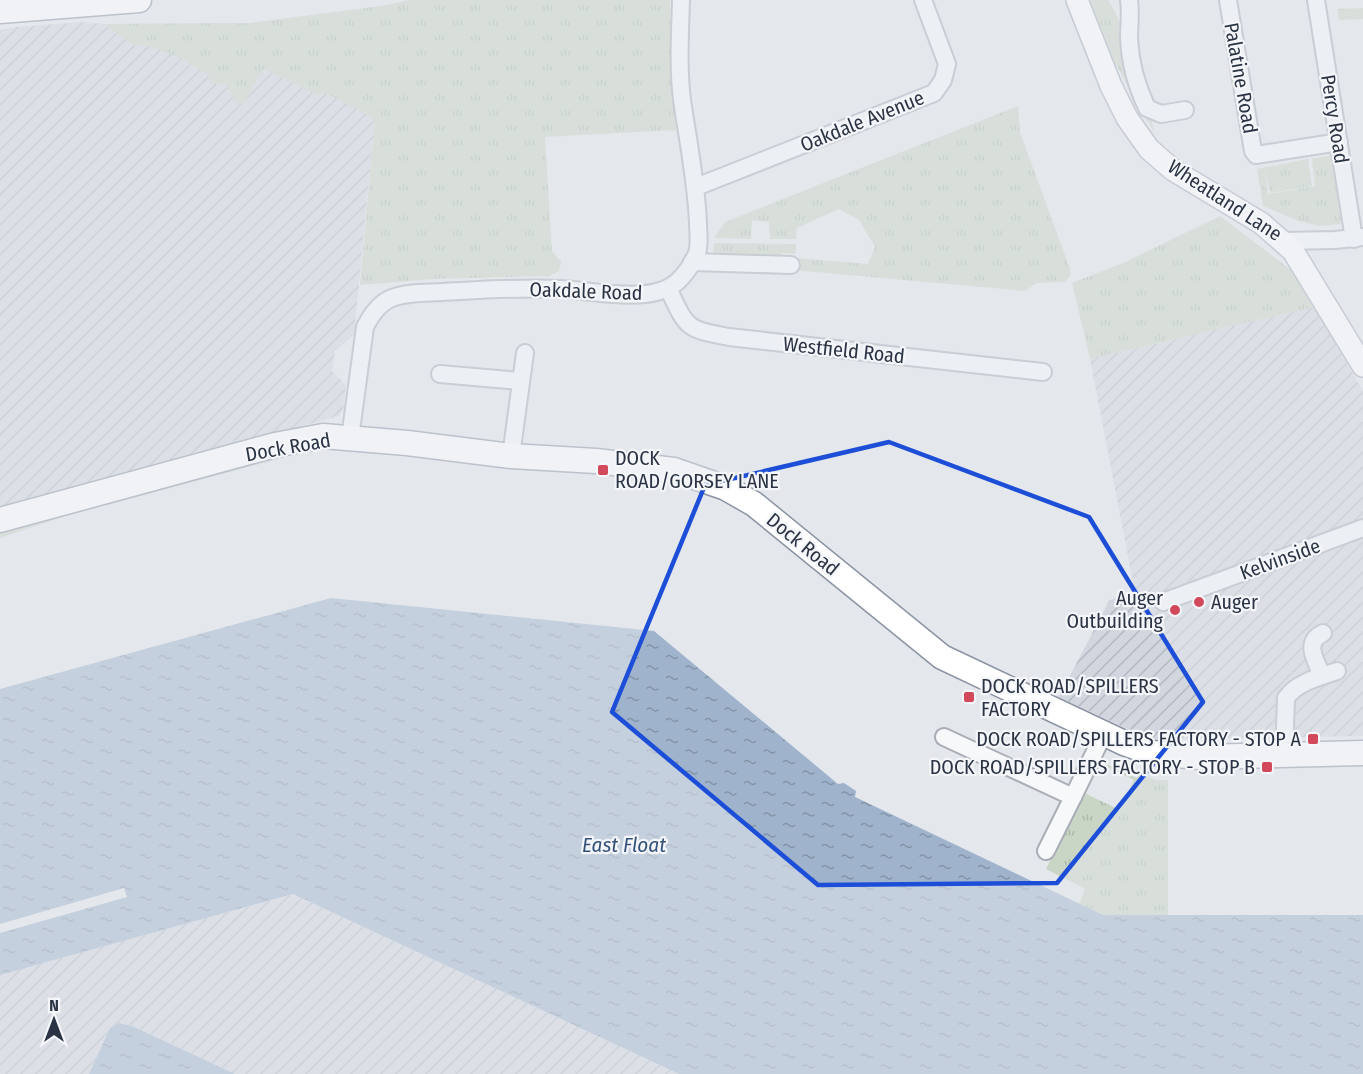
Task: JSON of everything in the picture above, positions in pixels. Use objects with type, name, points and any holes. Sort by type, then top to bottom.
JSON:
[{"type":"highway","points":[[0,14],[33,8],[139,0]]},
{"type":"highway","name":"Dock Road","points":[[0,520],[274,446],[323,436],[674,470],[726,488],[754,504],[942,657],[1152,753],[1199,757],[1363,753]]},
{"type":"main road","name":"Wheatland Lane","points":[[1077,0],[1092,42],[1115,94],[1127,118],[1149,149],[1173,170],[1261,223],[1282,241]]},
{"type":"main road","points":[[1282,241],[1293,251],[1363,366]]},
{"type":"street","name":"Oakdale Road","points":[[350,438],[365,327],[371,315],[393,298],[425,293],[499,289],[559,289],[651,294],[677,282],[698,252],[696,187],[682,98],[681,0]]},
{"type":"street","name":"Oakdale Avenue","points":[[696,187],[934,93],[944,80],[948,64],[923,0]]},
{"type":"street","points":[[1129,0],[1131,12],[1129,40],[1138,90],[1147,108],[1161,114],[1185,110]]},
{"type":"street","name":"Palatine Road","points":[[1228,0],[1253,151],[1256,155],[1339,142]]},
{"type":"street","name":"Percy Road","points":[[1316,0],[1339,142],[1358,238]]},
{"type":"street","name":"Wheatland Lane","points":[[1282,241],[1358,238]]},
{"type":"street","points":[[692,262],[791,265]]},
{"type":"street","name":"Westfield Road","points":[[668,288],[687,324],[697,331],[729,337],[1043,372]]},
{"type":"street","points":[[511,456],[525,353]]},
{"type":"street","points":[[440,374],[520,381]]},
{"type":"street","name":"Kelvinside","points":[[1163,602],[1363,528]]},
{"type":"street","points":[[1284,755],[1287,698],[1291,691],[1329,674],[1311,648],[1312,641],[1323,633]]},
{"type":"street","points":[[1046,851],[1104,733]]},
{"type":"street","points":[[944,736],[1073,797]]},
{"type":"highlighted area","points":[[889,442],[1089,517],[1203,702],[1057,883],[818,885],[612,712],[705,485]]},
{"type":"shaded area","points":[[382,6],[375,120],[354,335],[335,351],[332,371],[346,385],[343,409],[339,416],[0,508],[0,30],[81,22],[104,24],[251,23]]},
{"type":"shaded area","points":[[1314,307],[1363,391],[1363,736],[1151,740],[1059,697],[1109,601],[1117,597],[1137,603],[1090,359]]},
{"type":"shaded area","points":[[293,894],[679,1074],[235,1074],[132,1026],[119,1023],[110,1028],[89,1074],[0,1074],[0,975]]},
{"type":"green space","points":[[409,0],[670,0],[670,67],[676,130],[545,137],[552,251],[561,262],[559,271],[550,276],[435,279],[360,285],[375,119],[323,92],[320,96],[263,69],[243,105],[235,102],[227,85],[212,83],[207,74],[176,56],[146,45],[133,45],[104,24],[251,23],[382,6]]},
{"type":"green space","points":[[1090,0],[1108,0],[1114,9],[1122,30],[1133,85],[1151,120],[1154,132],[1115,63]]},
{"type":"green space","points":[[1363,8],[1363,19],[1339,20],[1338,9]]},
{"type":"green space","points":[[1018,106],[1020,132],[1070,269],[1070,276],[1065,282],[1037,283],[1025,291],[793,270],[795,258],[868,264],[875,247],[859,220],[839,209],[797,228],[796,239],[770,239],[769,222],[752,220],[751,239],[714,238],[725,222]]},
{"type":"green space","points":[[1331,155],[1341,224],[1319,226],[1296,220],[1263,206],[1257,169],[1308,159],[1312,186],[1270,193],[1265,170],[1268,194],[1315,186],[1312,159]]},
{"type":"green space","points":[[1220,216],[1295,273],[1314,307],[1090,359],[1072,283],[1123,263]]},
{"type":"green space","points":[[714,243],[796,244],[795,254],[782,253],[781,259],[716,257],[713,254]]},
{"type":"green space","points":[[304,448],[304,452],[65,516],[0,538],[0,531]]},
{"type":"green space","points":[[1097,760],[1137,778],[1140,774],[1156,780],[1168,780],[1168,915],[1103,915],[1079,904],[1085,889],[1046,869],[1082,792],[1120,810],[1134,780]]},
{"type":"water","name":"East Float","points":[[331,598],[654,631],[838,784],[844,783],[856,791],[855,797],[1103,915],[1363,915],[1363,1074],[679,1074],[293,894],[0,975],[0,689]]},
{"type":"water","points":[[119,1023],[132,1026],[235,1074],[89,1074],[110,1028]]},
{"type":"pier","points":[[124,888],[127,897],[0,933],[0,924]]},
{"type":"place","name":"DOCK ROAD/GORSEY LANE","points":[[603,470]]},
{"type":"place","name":"Auger","points":[[1199,602]]},
{"type":"place","name":"Auger Outbuilding","points":[[1175,610]]},
{"type":"place","name":"DOCK ROAD/SPILLERS FACTORY","points":[[969,697]]},
{"type":"place","name":"DOCK ROAD/SPILLERS FACTORY - STOP A","points":[[1313,739]]},
{"type":"place","name":"DOCK ROAD/SPILLERS FACTORY - STOP B","points":[[1267,767]]}]
